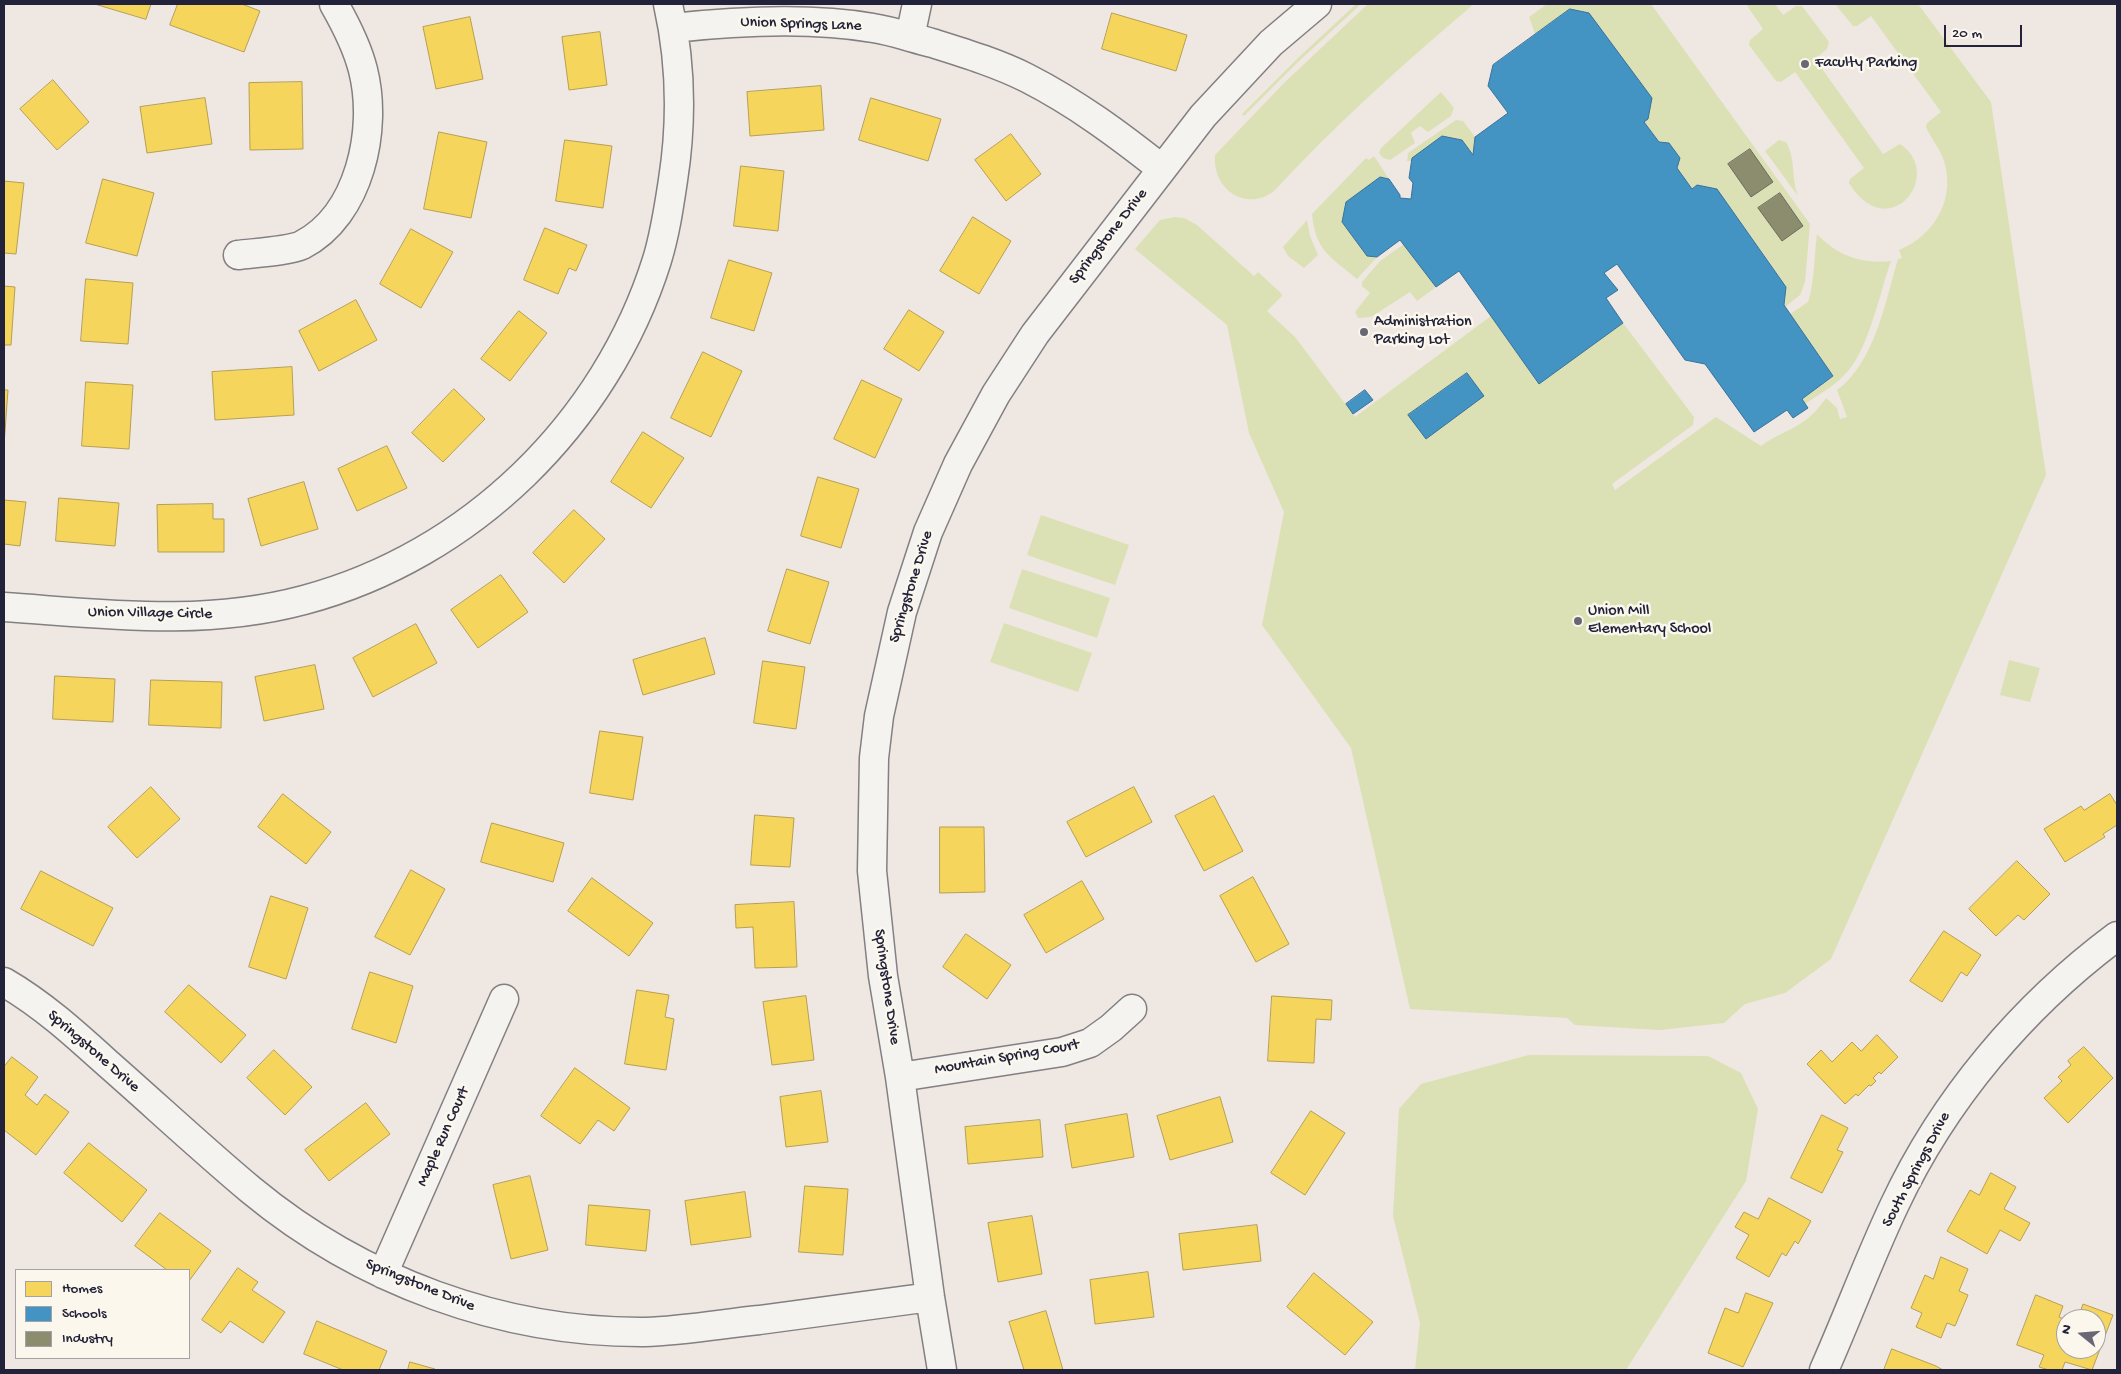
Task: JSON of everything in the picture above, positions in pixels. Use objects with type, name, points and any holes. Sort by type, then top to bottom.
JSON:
[{"type":"street","points":[[238,255],[300,246],[328,226],[340,210],[354,182],[364,148],[367,98],[363,70],[350,31],[334,4]]},
{"type":"street","points":[[910,37],[917,4]]},
{"type":"street","name":"Springstone Drive","points":[[942,1370],[930,1297],[900,1077],[883,976],[872,871],[873,778],[877,733],[902,612],[928,532],[958,464],[996,394],[1035,334],[1215,103],[1271,43],[1317,4]]},
{"type":"street","name":"Union Springs Lane","points":[[671,16],[716,23],[810,22],[873,28],[965,53],[1027,78],[1090,115],[1121,136],[1162,169]]},
{"type":"street","name":"Union Village Circle","points":[[4,607],[158,617],[203,617],[240,613],[304,600],[362,581],[418,554],[474,518],[527,472],[574,420],[616,357],[646,293],[658,258],[667,222],[677,154],[679,106],[671,16]]},
{"type":"street","name":"South Springs Drive","points":[[1824,1370],[1894,1205],[1927,1144],[1948,1111],[1973,1077],[2033,1009],[2073,971],[2117,936]]},
{"type":"street","name":"Springstone Drive","points":[[4,982],[33,1000],[74,1034],[252,1191],[325,1243],[408,1285],[481,1311],[537,1324],[597,1331],[647,1332],[693,1328],[930,1297]]},
{"type":"street","name":"Maple Run Court","points":[[383,1274],[504,999]]},
{"type":"street","name":"Mountain Spring Court","points":[[900,1077],[1062,1052],[1090,1043],[1111,1028],[1132,1009]]},
{"type":"green space","points":[[1356,4],[1361,4],[1298,62],[1244,116],[1242,114],[1298,58]]},
{"type":"green space","points":[[1368,4],[1474,4],[1371,94],[1274,191],[1263,197],[1252,199],[1232,194],[1219,178],[1215,167],[1215,155],[1285,82]]},
{"type":"green space","points":[[1547,4],[1651,4],[1810,224],[1805,282],[1800,295],[1785,307],[1786,286],[1717,189],[1697,185],[1692,189],[1677,168],[1680,158],[1669,143],[1659,142],[1644,122],[1589,14],[1570,9],[1535,34],[1529,17]]},
{"type":"green space","points":[[1746,4],[1775,4],[1783,15],[1796,6],[1802,6],[1829,42],[1827,49],[1815,59],[1883,154],[1900,144],[1913,157],[1917,172],[1914,187],[1906,199],[1894,207],[1880,208],[1864,201],[1849,183],[1850,179],[1864,168],[1795,72],[1781,82],[1776,81],[1749,45],[1750,40],[1763,29]]},
{"type":"green space","points":[[1835,4],[1918,4],[1991,102],[2046,475],[1831,959],[1785,993],[1745,1004],[1724,1023],[1660,1030],[1575,1025],[1567,1018],[1410,1009],[1351,748],[1262,625],[1284,512],[1249,433],[1227,325],[1135,249],[1160,220],[1175,217],[1184,218],[1197,225],[1254,276],[1258,272],[1281,293],[1282,296],[1267,311],[1295,337],[1355,417],[1491,316],[1539,384],[1623,323],[1694,417],[1693,425],[1612,484],[1615,490],[1716,417],[1761,446],[1804,421],[1826,398],[1837,408],[1840,419],[1847,417],[1837,390],[1850,379],[1860,364],[1877,330],[1898,259],[1902,258],[1899,250],[1922,236],[1932,226],[1939,214],[1947,189],[1947,175],[1942,156],[1926,127],[1927,123],[1941,112],[1871,16],[1857,26],[1853,26]]},
{"type":"green space","points":[[1441,92],[1454,108],[1451,116],[1428,132],[1420,126],[1411,133],[1415,143],[1390,160],[1383,158],[1379,153],[1381,148]]},
{"type":"green space","points":[[1456,120],[1463,121],[1475,137],[1473,155],[1462,140],[1442,136],[1412,158],[1412,161],[1407,161],[1408,153]]},
{"type":"green space","points":[[1779,140],[1786,142],[1789,148],[1798,196],[1765,151]]},
{"type":"green space","points":[[1374,156],[1389,179],[1380,177],[1346,202],[1342,222],[1367,256],[1377,257],[1357,279],[1332,258],[1321,245],[1314,227],[1312,214],[1366,158],[1369,160]]},
{"type":"green space","points":[[1307,220],[1310,236],[1318,255],[1304,268],[1288,256],[1283,247]]},
{"type":"green space","points":[[1817,234],[1833,248],[1851,257],[1880,262],[1891,261],[1868,334],[1855,361],[1838,381],[1805,404],[1802,399],[1833,376],[1790,314],[1808,302],[1813,277]]},
{"type":"green space","points":[[1404,244],[1436,287],[1417,301],[1410,292],[1371,317],[1358,318],[1355,312],[1370,293],[1362,286],[1362,282],[1380,261]]},
{"type":"green space","points":[[1041,515],[1129,545],[1115,585],[1027,555]]},
{"type":"green space","points":[[1022,569],[1110,598],[1097,638],[1009,608]]},
{"type":"green space","points":[[1004,623],[1092,653],[1078,692],[990,662]]},
{"type":"green space","points":[[2009,660],[2040,668],[2030,702],[2000,695]]},
{"type":"green space","points":[[1529,1055],[1708,1056],[1741,1073],[1758,1109],[1746,1181],[1626,1370],[1415,1370],[1420,1323],[1393,1216],[1399,1109],[1421,1084]]},
{"type":"building: Homes","points":[[95,4],[151,4],[146,19]]},
{"type":"building: Homes","points":[[178,4],[242,4],[260,11],[244,52],[170,25]]},
{"type":"building: Homes","points":[[1112,13],[1187,35],[1176,71],[1102,49]]},
{"type":"building: Homes","points":[[470,17],[483,79],[436,89],[423,27]]},
{"type":"building: Homes","points":[[600,32],[607,85],[569,90],[562,37]]},
{"type":"building: Homes","points":[[53,80],[89,122],[57,150],[20,109]]},
{"type":"building: Homes","points":[[302,82],[303,149],[250,150],[249,83]]},
{"type":"building: Homes","points":[[821,86],[824,130],[750,136],[747,92]]},
{"type":"building: Homes","points":[[205,98],[212,144],[147,153],[140,107]]},
{"type":"building: Homes","points":[[871,98],[941,119],[928,161],[859,140]]},
{"type":"building: Homes","points":[[439,132],[487,142],[471,218],[424,209]]},
{"type":"building: Homes","points":[[1011,134],[1041,174],[1006,201],[975,160]]},
{"type":"building: Homes","points":[[565,140],[612,146],[603,208],[556,201]]},
{"type":"building: Homes","points":[[741,166],[784,171],[778,231],[734,226]]},
{"type":"building: Homes","points":[[103,179],[154,193],[137,256],[86,243]]},
{"type":"building: Homes","points":[[4,181],[24,183],[16,254],[4,253]]},
{"type":"building: Homes","points":[[973,217],[1011,241],[979,294],[940,271]]},
{"type":"building: Homes","points":[[545,228],[587,245],[576,271],[569,268],[558,294],[524,280]]},
{"type":"building: Homes","points":[[411,229],[453,252],[421,308],[380,284]]},
{"type":"building: Homes","points":[[729,260],[772,273],[754,331],[711,318]]},
{"type":"building: Homes","points":[[86,279],[133,283],[128,344],[81,341]]},
{"type":"building: Homes","points":[[4,286],[15,287],[11,345],[4,345]]},
{"type":"building: Homes","points":[[356,300],[377,340],[319,371],[299,331]]},
{"type":"building: Homes","points":[[909,310],[944,332],[919,371],[884,349]]},
{"type":"building: Homes","points":[[519,311],[547,333],[510,381],[481,359]]},
{"type":"building: Homes","points":[[703,352],[742,371],[711,437],[671,418]]},
{"type":"building: Homes","points":[[292,367],[294,415],[215,420],[212,372]]},
{"type":"building: Homes","points":[[862,380],[902,399],[875,458],[834,439]]},
{"type":"building: Homes","points":[[86,382],[133,385],[129,449],[82,446]]},
{"type":"building: Homes","points":[[454,389],[485,419],[443,462],[412,433]]},
{"type":"building: Homes","points":[[4,390],[8,390],[4,445]]},
{"type":"building: Homes","points":[[643,432],[684,458],[651,508],[611,482]]},
{"type":"building: Homes","points":[[387,446],[407,488],[357,511],[338,469]]},
{"type":"building: Homes","points":[[818,477],[859,489],[841,548],[801,536]]},
{"type":"building: Homes","points":[[304,482],[318,529],[261,546],[248,499]]},
{"type":"building: Homes","points":[[59,498],[119,503],[115,546],[56,541]]},
{"type":"building: Homes","points":[[4,500],[26,502],[20,546],[4,544]]},
{"type":"building: Homes","points":[[213,504],[213,519],[224,519],[224,552],[158,552],[157,505]]},
{"type":"building: Homes","points":[[574,510],[605,539],[564,583],[533,553]]},
{"type":"building: Homes","points":[[787,569],[829,582],[810,644],[768,631]]},
{"type":"building: Homes","points":[[501,575],[528,612],[478,648],[451,610]]},
{"type":"building: Homes","points":[[416,624],[437,663],[373,697],[353,658]]},
{"type":"building: Homes","points":[[705,638],[715,674],[643,695],[633,660]]},
{"type":"building: Homes","points":[[763,661],[805,667],[796,729],[754,723]]},
{"type":"building: Homes","points":[[315,665],[324,709],[264,721],[255,677]]},
{"type":"building: Homes","points":[[55,676],[115,679],[113,722],[53,719]]},
{"type":"building: Homes","points":[[151,680],[222,682],[221,728],[149,725]]},
{"type":"building: Homes","points":[[600,731],[643,737],[633,800],[590,793]]},
{"type":"building: Homes","points":[[151,787],[180,819],[137,858],[108,827]]},
{"type":"building: Homes","points":[[1134,787],[1152,822],[1086,857],[1067,822]]},
{"type":"building: Homes","points":[[283,794],[331,832],[306,864],[258,827]]},
{"type":"building: Homes","points":[[2110,794],[2117,805],[2117,825],[2103,834],[2105,837],[2065,862],[2044,829],[2081,806],[2084,810]]},
{"type":"building: Homes","points":[[1214,796],[1243,851],[1204,871],[1175,816]]},
{"type":"building: Homes","points":[[755,815],[794,818],[790,867],[751,865]]},
{"type":"building: Homes","points":[[492,823],[564,843],[553,882],[481,862]]},
{"type":"building: Homes","points":[[940,827],[984,827],[985,892],[940,893]]},
{"type":"building: Homes","points":[[2017,861],[2050,894],[2024,920],[2018,915],[1996,936],[1969,909]]},
{"type":"building: Homes","points":[[411,870],[445,889],[410,955],[375,937]]},
{"type":"building: Homes","points":[[41,871],[113,908],[93,946],[21,909]]},
{"type":"building: Homes","points":[[1253,877],[1289,944],[1256,962],[1220,896]]},
{"type":"building: Homes","points":[[592,878],[653,923],[629,956],[568,911]]},
{"type":"building: Homes","points":[[1082,881],[1104,919],[1046,953],[1024,915]]},
{"type":"building: Homes","points":[[271,896],[308,908],[286,979],[249,967]]},
{"type":"building: Homes","points":[[794,902],[797,967],[755,968],[753,927],[736,928],[735,905]]},
{"type":"building: Homes","points":[[1944,931],[1981,955],[1967,976],[1961,972],[1942,1002],[1910,981]]},
{"type":"building: Homes","points":[[966,934],[1011,965],[987,999],[943,967]]},
{"type":"building: Homes","points":[[370,972],[413,986],[396,1043],[352,1029]]},
{"type":"building: Homes","points":[[189,985],[246,1035],[221,1063],[165,1012]]},
{"type":"building: Homes","points":[[637,990],[669,995],[665,1017],[674,1019],[666,1070],[625,1064]]},
{"type":"building: Homes","points":[[806,996],[814,1060],[772,1065],[763,1002]]},
{"type":"building: Homes","points":[[1272,996],[1332,1000],[1331,1020],[1316,1019],[1314,1063],[1268,1061]]},
{"type":"building: Homes","points":[[1877,1035],[1898,1057],[1881,1074],[1879,1072],[1873,1078],[1876,1081],[1871,1086],[1869,1085],[1858,1096],[1856,1094],[1845,1104],[1807,1064],[1821,1050],[1832,1062],[1852,1042],[1861,1051]]},
{"type":"building: Homes","points":[[2084,1047],[2113,1078],[2068,1123],[2044,1098],[2062,1081],[2058,1077],[2071,1065],[2068,1061]]},
{"type":"building: Homes","points":[[274,1050],[312,1087],[285,1115],[247,1078]]},
{"type":"building: Homes","points":[[12,1057],[38,1077],[25,1095],[37,1105],[45,1094],[69,1112],[36,1155],[4,1130],[4,1067]]},
{"type":"building: Homes","points":[[575,1068],[630,1108],[614,1131],[598,1120],[580,1144],[541,1116]]},
{"type":"building: Homes","points":[[821,1091],[828,1142],[786,1147],[780,1097]]},
{"type":"building: Homes","points":[[1220,1097],[1233,1142],[1170,1160],[1157,1116]]},
{"type":"building: Homes","points":[[366,1103],[390,1134],[329,1181],[305,1150]]},
{"type":"building: Homes","points":[[1311,1111],[1345,1133],[1305,1195],[1271,1173]]},
{"type":"building: Homes","points":[[1127,1114],[1134,1157],[1072,1168],[1065,1125]]},
{"type":"building: Homes","points":[[1822,1115],[1848,1128],[1837,1150],[1843,1152],[1822,1193],[1791,1178]]},
{"type":"building: Homes","points":[[1040,1120],[1043,1157],[968,1164],[965,1127]]},
{"type":"building: Homes","points":[[89,1143],[147,1190],[122,1222],[64,1173]]},
{"type":"building: Homes","points":[[1991,1173],[2016,1187],[2004,1209],[2030,1223],[2020,1241],[2000,1230],[1987,1254],[1947,1231],[1970,1190],[1979,1195]]},
{"type":"building: Homes","points":[[530,1176],[548,1250],[511,1259],[493,1185]]},
{"type":"building: Homes","points":[[805,1186],[848,1189],[843,1255],[799,1252]]},
{"type":"building: Homes","points":[[745,1192],[751,1237],[691,1245],[685,1201]]},
{"type":"building: Homes","points":[[1769,1198],[1811,1221],[1798,1244],[1795,1241],[1786,1256],[1782,1253],[1769,1277],[1736,1258],[1749,1235],[1735,1227],[1744,1212],[1758,1219]]},
{"type":"building: Homes","points":[[589,1205],[650,1210],[646,1251],[586,1245]]},
{"type":"building: Homes","points":[[160,1213],[211,1251],[190,1280],[190,1269],[166,1269],[135,1246]]},
{"type":"building: Homes","points":[[1032,1216],[1042,1274],[998,1282],[988,1223]]},
{"type":"building: Homes","points":[[1257,1225],[1261,1261],[1183,1270],[1179,1234]]},
{"type":"building: Homes","points":[[1941,1257],[1968,1269],[1959,1291],[1968,1295],[1955,1326],[1947,1323],[1941,1338],[1916,1327],[1922,1313],[1911,1308],[1925,1275],[1933,1279]]},
{"type":"building: Homes","points":[[238,1268],[258,1282],[252,1290],[285,1312],[263,1343],[230,1321],[221,1333],[202,1320]]},
{"type":"building: Homes","points":[[1148,1272],[1154,1317],[1095,1324],[1090,1280]]},
{"type":"building: Homes","points":[[1314,1273],[1373,1322],[1345,1355],[1287,1307]]},
{"type":"building: Homes","points":[[1746,1293],[1773,1303],[1743,1367],[1708,1353],[1725,1308],[1738,1313]]},
{"type":"building: Homes","points":[[2036,1295],[2063,1306],[2062,1309],[2056,1309],[2056,1359],[2096,1359],[2092,1370],[2065,1362],[2062,1370],[2049,1370],[2039,1367],[2044,1355],[2017,1345]]},
{"type":"building: Homes","points":[[2083,1304],[2097,1309],[2081,1309]]},
{"type":"building: Homes","points":[[1046,1311],[1063,1370],[1024,1370],[1009,1322]]},
{"type":"building: Homes","points":[[2106,1312],[2113,1315],[2106,1333]]},
{"type":"building: Homes","points":[[317,1321],[387,1351],[379,1370],[343,1370],[304,1354]]},
{"type":"building: Homes","points":[[1892,1349],[1936,1366],[1943,1370],[1884,1370]]},
{"type":"building: Homes","points":[[410,1362],[435,1369],[435,1370],[408,1370]]},
{"type":"building: Schools","points":[[1570,9],[1589,13],[1652,98],[1648,119],[1644,122],[1659,142],[1669,143],[1680,158],[1677,168],[1692,189],[1697,185],[1717,189],[1786,287],[1784,305],[1833,376],[1802,399],[1808,408],[1793,418],[1787,410],[1754,432],[1705,364],[1685,360],[1617,264],[1604,273],[1618,290],[1606,298],[1623,323],[1539,384],[1459,271],[1436,287],[1400,240],[1377,257],[1367,256],[1342,222],[1346,202],[1380,177],[1389,179],[1400,195],[1400,198],[1411,199],[1413,183],[1409,178],[1412,158],[1442,136],[1462,140],[1473,155],[1475,137],[1508,113],[1488,86],[1493,65]]},
{"type":"building: Schools","points":[[1467,373],[1484,396],[1426,439],[1408,415]]},
{"type":"building: Schools","points":[[1365,390],[1373,400],[1353,414],[1346,404]]},
{"type":"building: Industry","points":[[1750,149],[1773,182],[1751,197],[1728,164]]},
{"type":"building: Industry","points":[[1780,193],[1803,226],[1782,241],[1758,208]]},
{"type":"place","name":"Faculty Parking","points":[[1805,64]]},
{"type":"place","name":"Administration Parking Lot","points":[[1364,332]]},
{"type":"place","name":"Union Mill Elementary School","points":[[1578,621]]}]
